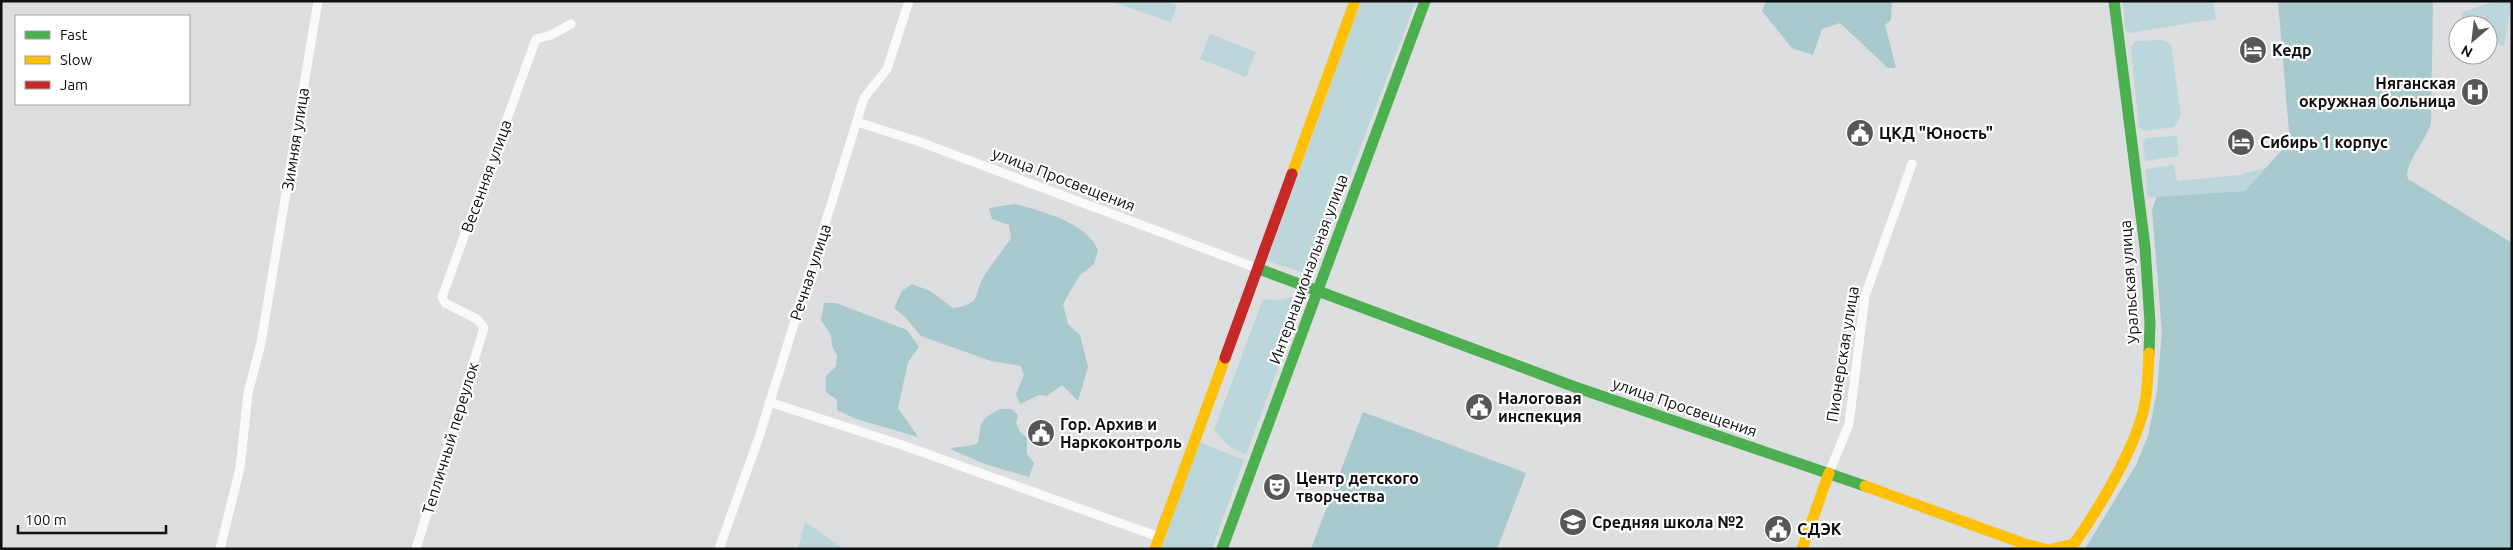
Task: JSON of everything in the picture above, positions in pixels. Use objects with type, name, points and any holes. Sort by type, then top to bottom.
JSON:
[{"type":"street","name":"Зимняя улица","points":[[220,549],[240,468],[248,393],[261,343],[318,1]]},
{"type":"street","name":"Речная улица","points":[[719,549],[753,457],[864,98],[887,69],[909,1]]},
{"type":"street","points":[[1155,549],[1355,1]]},
{"type":"street","name":"Интернациональная улица","points":[[1222,549],[1425,1]]},
{"type":"street","name":"Уральская улица","points":[[2058,548],[2074,544],[2086,530],[2133,441],[2145,405],[2150,359],[2145,247],[2114,1]]},
{"type":"street","name":"Весенняя улица","points":[[484,328],[477,319],[445,303],[442,297],[536,39],[551,35],[570,24]]},
{"type":"street","name":"улица Просвещения","points":[[857,122],[920,142],[1575,387],[1829,473],[2025,544],[2045,549]]},
{"type":"street","name":"Пионерская улица","points":[[1802,549],[1849,424],[1865,296],[1912,164]]},
{"type":"street","name":"Тепличный переулок","points":[[416,549],[484,328]]},
{"type":"street","points":[[769,402],[902,446],[1159,538]]},
{"type":"shaded area","points":[[1116,1],[1167,1],[1177,5],[1171,22],[1116,3]]},
{"type":"shaded area","points":[[1361,1],[1416,1],[1312,275],[1267,261]]},
{"type":"shaded area","points":[[1766,1],[1892,1],[1891,20],[1885,25],[1896,68],[1888,68],[1840,23],[1822,29],[1813,55],[1792,48],[1762,11]]},
{"type":"shaded area","points":[[2123,1],[2213,1],[2216,19],[2129,33],[2125,29]]},
{"type":"shaded area","points":[[2278,1],[2433,1],[2431,123],[2412,159],[2407,173],[2408,179],[2512,243],[2512,549],[2085,549],[2136,465],[2148,436],[2157,391],[2162,332],[2152,209],[2157,197],[2245,191],[2281,151],[2289,132]]},
{"type":"shaded area","points":[[2497,1],[2512,1],[2504,46],[2498,44],[2498,15],[2462,15],[2462,12]]},
{"type":"shaded area","points":[[1210,34],[1256,52],[1246,77],[1200,59]]},
{"type":"shaded area","points":[[2162,40],[2171,44],[2181,116],[2174,127],[2145,131],[2139,128],[2131,47],[2136,41]]},
{"type":"shaded area","points":[[2177,136],[2179,156],[2145,161],[2143,142],[2146,138]]},
{"type":"shaded area","points":[[2174,165],[2177,181],[2238,175],[2266,168],[2245,191],[2150,198],[2147,195],[2146,169]]},
{"type":"shaded area","points":[[1015,204],[1074,225],[1092,240],[1098,250],[1094,264],[1079,276],[1063,304],[1068,324],[1080,335],[1088,367],[1078,401],[1062,385],[1047,396],[1039,395],[1020,404],[1016,394],[1024,375],[1021,366],[991,361],[921,336],[905,317],[894,308],[902,291],[912,284],[930,291],[953,308],[973,302],[983,278],[1011,238],[1009,225],[992,219],[989,208]]},
{"type":"shaded area","points":[[1305,295],[1246,455],[1230,447],[1214,430],[1263,299],[1277,300]]},
{"type":"shaded area","points":[[824,303],[836,303],[907,330],[919,347],[908,362],[898,408],[918,437],[856,419],[837,410],[837,400],[826,392],[826,376],[836,366],[837,355],[832,346],[831,335],[821,320]]},
{"type":"shaded area","points":[[1000,409],[1011,409],[1018,415],[1016,423],[1020,432],[1027,438],[1027,454],[1034,463],[1029,477],[985,464],[950,449],[978,443],[982,422]]},
{"type":"shaded area","points":[[1363,412],[1526,473],[1497,549],[1311,549]]},
{"type":"shaded area","points":[[1199,442],[1244,460],[1212,549],[1161,549]]},
{"type":"shaded area","points":[[805,522],[844,549],[798,549]]},
{"type":"traffic: fast","points":[[1222,549],[1425,1]]},
{"type":"traffic: fast","points":[[2114,1],[2145,247],[2150,323],[2149,353]]},
{"type":"traffic: fast","points":[[1259,269],[1575,387],[1865,486]]},
{"type":"traffic: slow","points":[[1292,174],[1355,1]]},
{"type":"traffic: slow","points":[[2052,549],[2074,544],[2126,457],[2141,419],[2145,403],[2149,353]]},
{"type":"traffic: slow","points":[[1155,549],[1225,358]]},
{"type":"traffic: slow","points":[[1802,549],[1829,473]]},
{"type":"traffic: slow","points":[[1865,486],[2025,544],[2045,549]]},
{"type":"traffic: jam","points":[[1225,358],[1292,174]]},
{"type":"place","name":"Кедр","points":[[2253,50]]},
{"type":"place","name":"Няганская окружная больница","points":[[2475,92]]},
{"type":"place","name":"ЦКД \"Юность\"","points":[[1860,133]]},
{"type":"place","name":"Сибирь 1 корпус","points":[[2241,142]]},
{"type":"place","name":"Налоговая инспекция","points":[[1479,407]]},
{"type":"place","name":"Гор. Архив и Наркоконтроль","points":[[1041,433]]},
{"type":"place","name":"Центр детского творчества","points":[[1277,487]]},
{"type":"place","name":"Средняя школа №2","points":[[1573,522]]},
{"type":"place","name":"СДЭК","points":[[1778,529]]}]
